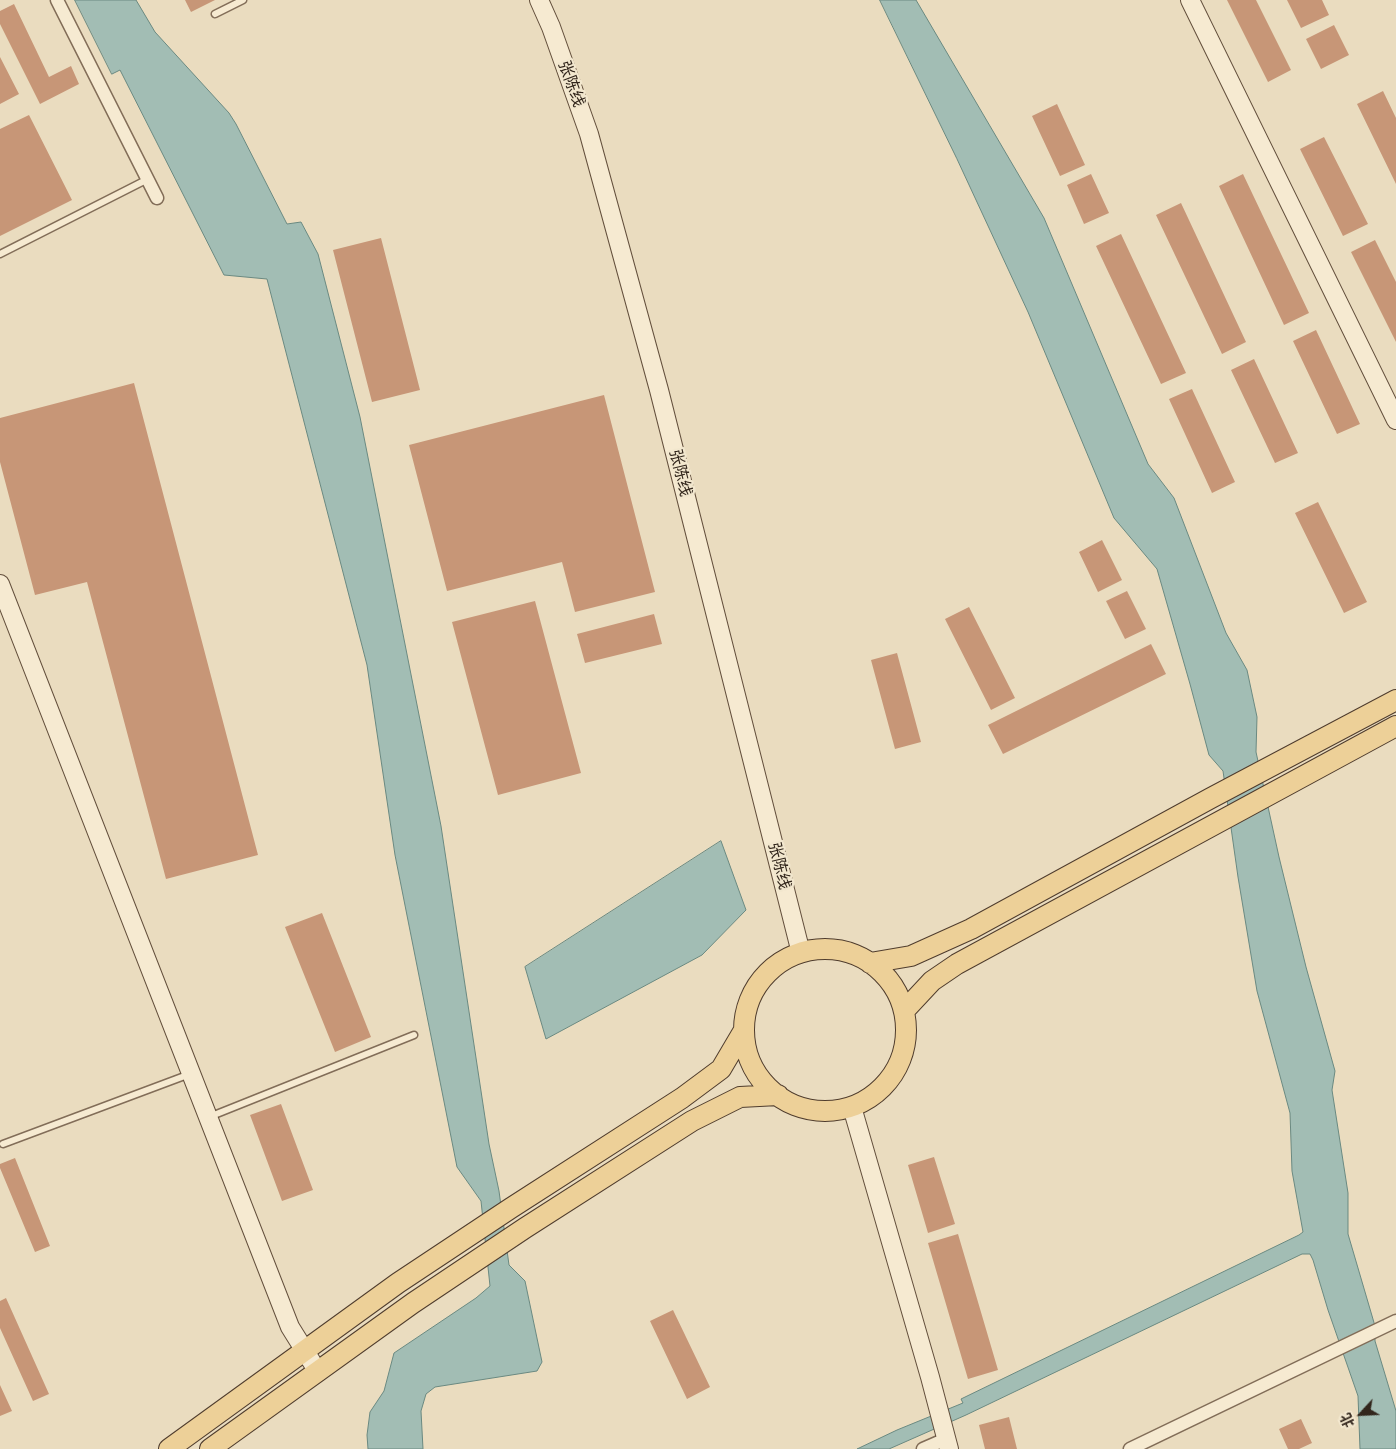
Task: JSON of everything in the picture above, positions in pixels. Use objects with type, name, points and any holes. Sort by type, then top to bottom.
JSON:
[{"type":"main road","points":[[870,963],[911,956],[971,929],[1396,700]]},
{"type":"main road","points":[[904,1011],[932,981],[957,964],[1396,726]]},
{"type":"main road","points":[[816,949],[839,950],[861,957],[870,963],[878,968],[894,986],[904,1011],[906,1039],[903,1053],[898,1066],[887,1083],[872,1097],[852,1106],[835,1110],[810,1110],[778,1096],[758,1076],[747,1052],[744,1030],[746,1011],[752,993],[766,973],[789,956],[816,949]]},
{"type":"main road","points":[[169,1449],[398,1283],[682,1098],[721,1068],[744,1030]]},
{"type":"main road","points":[[210,1449],[413,1303],[525,1228],[692,1121],[740,1097],[778,1096]]},
{"type":"street","points":[[57,0],[157,198]]},
{"type":"street","name":"张陈线","points":[[539,0],[551,27],[592,143],[659,390],[801,953]]},
{"type":"street","points":[[1190,0],[1396,420]]},
{"type":"street","points":[[0,584],[290,1327],[318,1372]]},
{"type":"street","points":[[852,1106],[948,1444],[924,1449]]},
{"type":"street","points":[[1130,1449],[1396,1321]]},
{"type":"lane","points":[[215,14],[243,0]]},
{"type":"lane","points":[[0,254],[148,179]]},
{"type":"lane","points":[[208,1117],[414,1035]]},
{"type":"lane","points":[[3,1144],[191,1073]]},
{"type":"water","points":[[75,0],[136,0],[155,32],[229,113],[287,224],[301,222],[318,254],[360,417],[441,826],[509,1265],[525,1281],[542,1362],[537,1371],[435,1387],[426,1394],[421,1411],[423,1449],[368,1449],[367,1435],[370,1412],[384,1391],[394,1353],[476,1298],[490,1286],[481,1201],[457,1167],[395,855],[367,665],[267,279],[224,275],[120,70],[112,74]]},
{"type":"water","points":[[880,0],[916,0],[1044,218],[1148,464],[1174,498],[1226,633],[1247,670],[1257,717],[1256,752],[1279,857],[1306,967],[1335,1071],[1332,1090],[1348,1193],[1348,1234],[1375,1326],[1375,1341],[1396,1411],[1396,1449],[1360,1449],[1358,1396],[1313,1260],[1310,1254],[1302,1254],[966,1415],[889,1449],[857,1449],[897,1430],[963,1403],[961,1399],[1303,1232],[1292,1171],[1290,1113],[1257,991],[1223,771],[1209,755],[1157,569],[1114,518],[1028,312]]},
{"type":"water","points":[[721,841],[746,910],[702,955],[546,1039],[525,967]]},
{"type":"building","points":[[185,0],[215,0],[191,12]]},
{"type":"building","points":[[1227,0],[1256,0],[1291,70],[1268,82]]},
{"type":"building","points":[[1287,0],[1322,0],[1329,15],[1301,28]]},
{"type":"building","points":[[14,4],[49,77],[71,66],[79,84],[40,104],[0,24],[0,11]]},
{"type":"building","points":[[1334,25],[1349,55],[1321,69],[1306,39]]},
{"type":"building","points":[[0,57],[19,94],[0,104]]},
{"type":"building","points":[[1383,91],[1396,118],[1396,184],[1357,104]]},
{"type":"building","points":[[1057,104],[1085,165],[1060,176],[1032,116]]},
{"type":"building","points":[[29,115],[72,200],[0,236],[0,129]]},
{"type":"building","points":[[1324,137],[1368,224],[1343,236],[1300,149]]},
{"type":"building","points":[[1091,174],[1109,213],[1084,224],[1067,185]]},
{"type":"building","points":[[1243,174],[1309,313],[1284,325],[1219,186]]},
{"type":"building","points":[[1181,203],[1246,342],[1222,354],[1156,215]]},
{"type":"building","points":[[1121,234],[1186,373],[1161,384],[1096,246]]},
{"type":"building","points":[[381,238],[420,390],[372,402],[333,250]]},
{"type":"building","points":[[1375,240],[1396,282],[1396,342],[1351,252]]},
{"type":"building","points":[[1316,330],[1360,424],[1337,434],[1293,341]]},
{"type":"building","points":[[1254,359],[1298,453],[1275,463],[1231,370]]},
{"type":"building","points":[[134,383],[258,855],[166,879],[87,582],[35,595],[0,462],[0,418]]},
{"type":"building","points":[[1192,389],[1235,482],[1212,493],[1169,399]]},
{"type":"building","points":[[604,395],[655,592],[575,612],[562,562],[447,591],[409,445]]},
{"type":"building","points":[[1318,502],[1367,602],[1344,613],[1295,513]]},
{"type":"building","points":[[1102,540],[1122,580],[1098,592],[1079,552]]},
{"type":"building","points":[[1127,591],[1146,629],[1125,639],[1106,601]]},
{"type":"building","points":[[535,601],[581,773],[498,795],[452,622]]},
{"type":"building","points":[[969,607],[1015,698],[991,710],[945,619]]},
{"type":"building","points":[[654,614],[662,644],[585,663],[577,634]]},
{"type":"building","points":[[1151,644],[1166,674],[1003,754],[988,725]]},
{"type":"building","points":[[897,653],[921,742],[895,749],[871,660]]},
{"type":"building","points":[[322,913],[371,1037],[335,1052],[285,927]]},
{"type":"building","points":[[281,1104],[313,1190],[282,1201],[250,1115]]},
{"type":"building","points":[[934,1157],[955,1224],[928,1233],[908,1165]]},
{"type":"building","points":[[15,1158],[50,1246],[35,1252],[0,1168],[0,1164]]},
{"type":"building","points":[[958,1234],[998,1370],[968,1379],[928,1243]]},
{"type":"building","points":[[6,1298],[49,1394],[33,1401],[0,1328],[0,1301]]},
{"type":"building","points":[[673,1310],[710,1387],[687,1399],[650,1321]]},
{"type":"building","points":[[0,1385],[12,1411],[0,1416]]},
{"type":"building","points":[[1009,1417],[1017,1449],[985,1449],[979,1425]]},
{"type":"building","points":[[1301,1419],[1312,1443],[1299,1449],[1288,1449],[1279,1429]]}]
